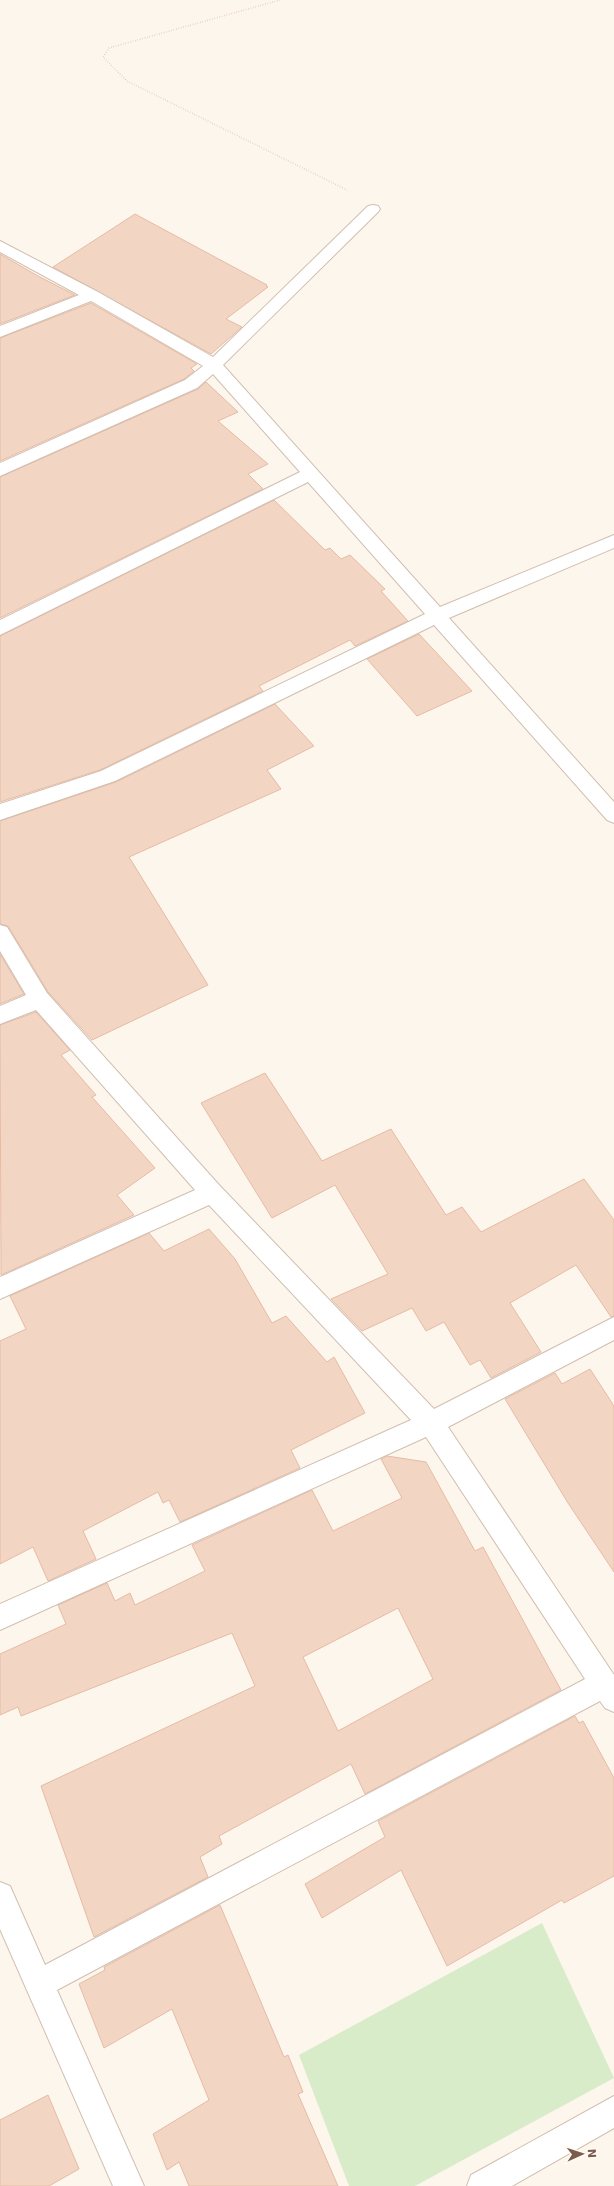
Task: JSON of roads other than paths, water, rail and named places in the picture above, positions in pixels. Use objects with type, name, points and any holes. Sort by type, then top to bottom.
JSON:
[{"type":"street","points":[[0,470],[191,384],[214,365],[373,209]]},
{"type":"street","points":[[0,246],[92,295],[214,365],[614,815]]},
{"type":"street","points":[[0,332],[92,295]]},
{"type":"street","points":[[0,628],[310,474]]},
{"type":"street","points":[[0,812],[108,776],[436,616],[614,541]]},
{"type":"street","points":[[0,934],[39,999],[212,1193],[430,1423],[609,1692],[39,1984]]},
{"type":"street","points":[[0,1015],[39,999]]},
{"type":"street","points":[[0,1288],[212,1193]]},
{"type":"street","points":[[0,1617],[430,1423],[614,1328]]},
{"type":"street","points":[[0,1896],[129,2186]]},
{"type":"street","points":[[482,2186],[614,2111]]}]
